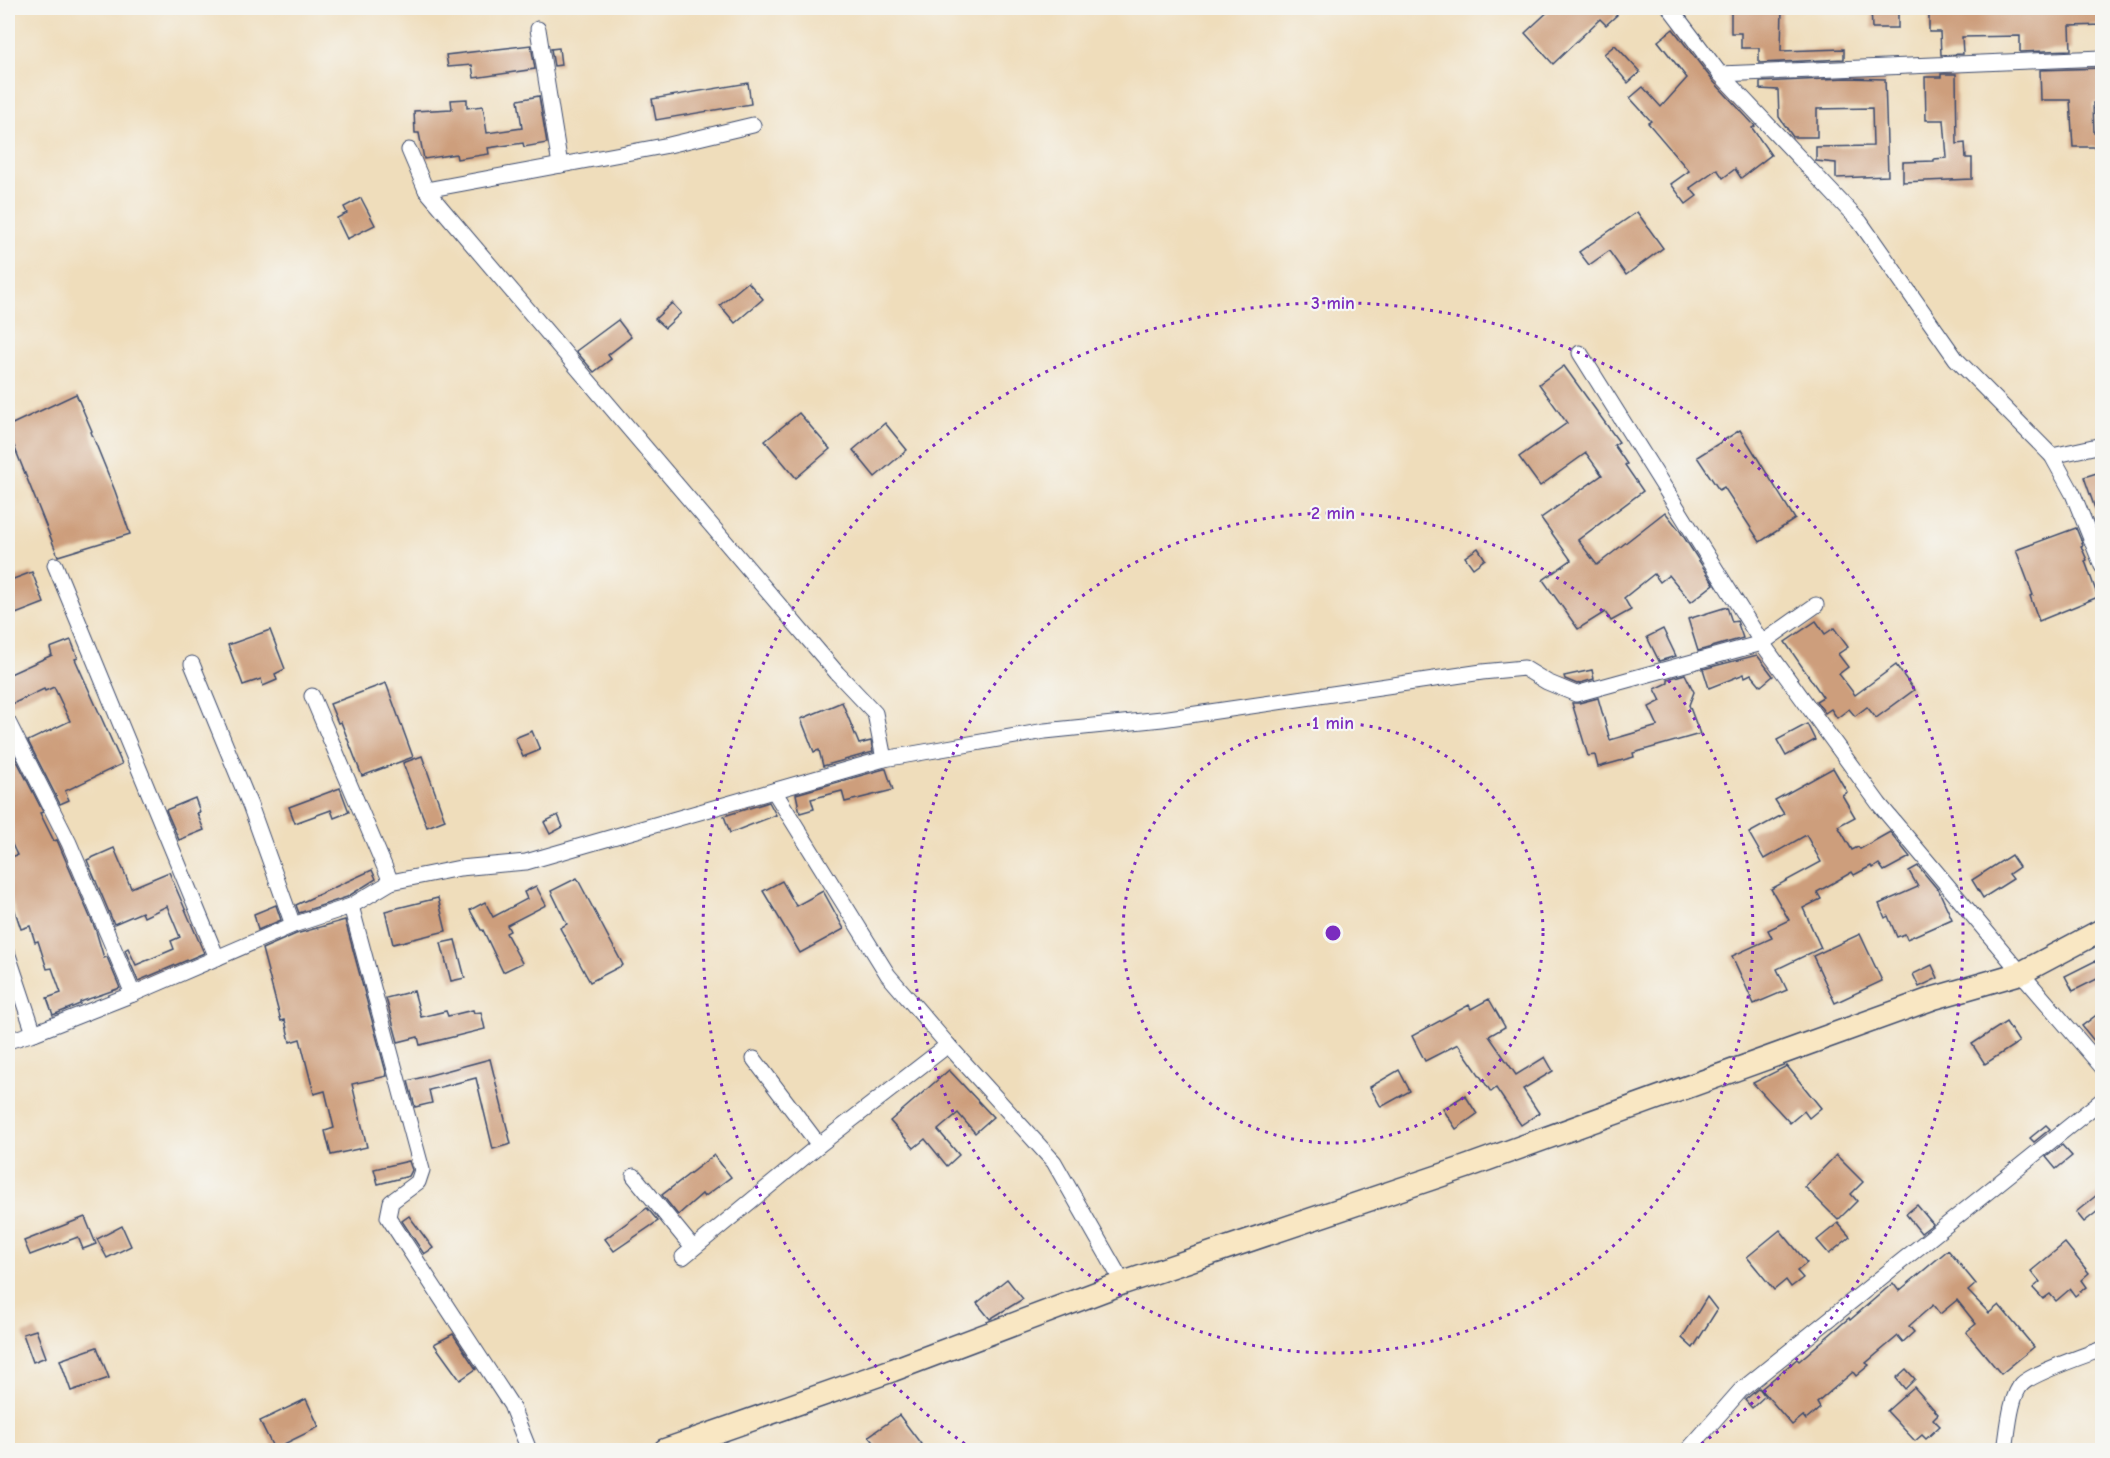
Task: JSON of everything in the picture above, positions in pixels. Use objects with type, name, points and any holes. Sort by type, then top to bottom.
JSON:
[{"type":"street","points":[[1671,8],[1720,74],[1860,222],[1956,359],[2052,456],[2073,494],[2103,566]]},
{"type":"street","points":[[538,29],[561,165]]},
{"type":"street","points":[[1720,74],[2103,58]]},
{"type":"street","points":[[426,190],[669,144],[753,125]]},
{"type":"street","points":[[409,150],[426,190],[837,673],[875,713],[884,759]]},
{"type":"street","points":[[1580,353],[1762,643],[1879,804],[2021,974],[2103,1067]]},
{"type":"street","points":[[2052,456],[2103,445]]},
{"type":"street","points":[[56,565],[217,958]]},
{"type":"street","points":[[8,1041],[133,994],[293,925],[351,906],[391,882],[460,868],[526,862],[884,759],[1045,731],[1162,719],[1493,670],[1524,668],[1547,682],[1576,694],[1762,643],[1816,605]]},
{"type":"street","points":[[192,664],[250,804],[293,925]]},
{"type":"street","points":[[312,696],[391,882]]},
{"type":"street","points":[[8,722],[69,843],[133,994]]},
{"type":"street","points":[[774,791],[888,975],[1054,1162],[1123,1283]]},
{"type":"street","points":[[351,906],[422,1170],[418,1182],[391,1202],[388,1217],[511,1405],[529,1450]]},
{"type":"street","points":[[665,1450],[893,1370],[1123,1283],[1478,1163],[1934,998],[2021,974],[2103,930]]},
{"type":"street","points":[[8,955],[34,1033]]},
{"type":"street","points":[[634,1176],[688,1252],[819,1145],[948,1045]]},
{"type":"street","points":[[754,1059],[819,1145]]},
{"type":"street","points":[[1688,1450],[1740,1391],[2103,1100]]},
{"type":"street","points":[[2005,1450],[2014,1398],[2022,1383],[2045,1371],[2103,1348]]},
{"type":"building","points":[[1552,8],[1614,8],[1612,9],[1617,15],[1606,25],[1600,19],[1553,64],[1525,33]]},
{"type":"building","points":[[1782,8],[1781,51],[1844,49],[1844,59],[1759,63],[1759,48],[1741,48],[1741,33],[1731,33],[1731,9]]},
{"type":"building","points":[[1871,8],[1898,8],[1898,28],[1872,28]]},
{"type":"building","points":[[1929,8],[2103,8],[2103,25],[2070,26],[2071,50],[2020,52],[2020,36],[1962,37],[1963,54],[1941,55],[1940,32],[1929,32]]},
{"type":"building","points":[[1673,29],[1713,81],[1755,126],[1752,128],[1771,155],[1741,178],[1735,169],[1723,178],[1717,169],[1690,188],[1697,196],[1686,204],[1671,184],[1689,171],[1648,123],[1651,121],[1630,98],[1643,87],[1661,107],[1687,78],[1658,41]]},
{"type":"building","points":[[531,45],[535,69],[474,78],[472,65],[448,67],[446,55]]},
{"type":"building","points":[[1615,45],[1640,72],[1628,83],[1604,54]]},
{"type":"building","points":[[559,48],[561,65],[554,66],[551,49]]},
{"type":"building","points":[[2103,68],[2103,102],[2093,103],[2094,133],[2103,133],[2103,147],[2073,147],[2070,100],[2041,100],[2040,70]]},
{"type":"building","points":[[1941,74],[1956,74],[1957,144],[1965,143],[1966,158],[1972,158],[1972,179],[1903,182],[1903,162],[1934,161],[1934,159],[1947,158],[1944,120],[1926,120],[1925,77],[1941,77]]},
{"type":"building","points":[[1846,78],[1885,79],[1888,176],[1836,178],[1836,163],[1816,161],[1816,147],[1873,146],[1872,108],[1817,109],[1817,137],[1793,137],[1779,117],[1778,90],[1760,89],[1760,82]]},
{"type":"building","points":[[748,83],[751,104],[656,120],[652,99]]},
{"type":"building","points":[[539,96],[547,143],[524,147],[523,143],[488,148],[489,154],[457,159],[456,154],[424,159],[419,133],[415,133],[414,111],[452,109],[451,100],[467,99],[467,108],[483,106],[487,133],[522,128],[518,100]]},
{"type":"building","points":[[361,198],[375,225],[347,239],[337,218],[347,213],[344,207]]},
{"type":"building","points":[[1637,212],[1663,248],[1626,275],[1609,251],[1589,265],[1579,252]]},
{"type":"building","points":[[748,282],[763,299],[735,323],[720,305]]},
{"type":"building","points":[[672,303],[681,313],[665,328],[655,319]]},
{"type":"building","points":[[618,320],[631,337],[608,355],[611,359],[594,372],[576,351]]},
{"type":"building","points":[[1564,366],[1619,442],[1614,445],[1643,491],[1578,540],[1597,565],[1665,512],[1714,584],[1691,602],[1669,575],[1660,582],[1654,574],[1624,598],[1631,610],[1611,621],[1605,612],[1578,629],[1543,580],[1571,560],[1541,518],[1602,475],[1586,453],[1540,486],[1519,457],[1567,423],[1539,384]]},
{"type":"building","points":[[76,394],[130,534],[58,556],[14,446],[8,448],[8,426]]},
{"type":"building","points":[[799,413],[830,449],[796,478],[765,441]]},
{"type":"building","points":[[885,423],[907,450],[875,477],[853,450]]},
{"type":"building","points":[[1740,430],[1795,519],[1760,542],[1724,487],[1719,490],[1697,457]]},
{"type":"building","points":[[2103,471],[2103,538],[2101,538],[2095,521],[2099,520],[2084,477]]},
{"type":"building","points":[[2076,528],[2098,597],[2039,621],[2030,596],[2033,595],[2016,550]]},
{"type":"building","points":[[1478,548],[1485,559],[1473,568],[1465,557]]},
{"type":"building","points":[[32,572],[44,603],[8,617],[8,581]]},
{"type":"building","points":[[1727,607],[1732,622],[1737,621],[1743,638],[1698,651],[1688,619]]},
{"type":"building","points":[[1816,621],[1825,634],[1834,628],[1848,647],[1838,654],[1848,667],[1839,674],[1855,695],[1896,665],[1914,690],[1876,718],[1867,707],[1855,716],[1849,709],[1837,718],[1831,709],[1825,713],[1816,701],[1823,697],[1785,642]]},
{"type":"building","points":[[1663,629],[1676,656],[1659,661],[1647,637]]},
{"type":"building","points":[[270,630],[285,669],[275,674],[277,680],[263,686],[261,679],[243,685],[228,645]]},
{"type":"building","points":[[71,640],[78,658],[75,659],[122,764],[65,791],[69,800],[60,804],[28,741],[70,721],[54,687],[45,691],[44,689],[8,706],[8,675],[52,655],[50,648]]},
{"type":"building","points":[[1757,655],[1773,676],[1761,686],[1751,674],[1745,677],[1744,674],[1709,688],[1703,669]]},
{"type":"building","points":[[1592,670],[1594,679],[1577,684],[1565,679],[1564,676]]},
{"type":"building","points":[[1685,674],[1694,692],[1689,705],[1700,734],[1633,753],[1634,757],[1598,767],[1595,755],[1588,756],[1572,703],[1598,698],[1610,740],[1658,726],[1649,707],[1661,701],[1655,689],[1668,683],[1668,679]]},
{"type":"building","points":[[386,683],[413,757],[362,776],[341,722],[338,723],[330,704]]},
{"type":"building","points":[[842,702],[859,744],[871,741],[873,752],[823,766],[819,750],[814,752],[801,719]]},
{"type":"building","points":[[1807,724],[1815,740],[1786,756],[1777,740]]},
{"type":"building","points":[[532,731],[540,750],[523,757],[515,738]]},
{"type":"building","points":[[11,749],[43,812],[40,813],[54,841],[57,840],[96,931],[104,958],[107,957],[120,988],[80,1002],[80,1004],[53,1015],[47,998],[61,993],[52,968],[47,969],[38,941],[35,942],[30,926],[21,929],[11,899],[8,900],[8,858],[17,855],[8,836],[8,750]]},
{"type":"building","points":[[422,756],[445,820],[427,827],[403,763]]},
{"type":"building","points":[[1833,768],[1847,792],[1842,795],[1855,817],[1838,826],[1852,850],[1858,847],[1860,849],[1890,832],[1910,857],[1884,871],[1879,864],[1854,875],[1852,872],[1817,892],[1821,899],[1803,908],[1821,948],[1777,969],[1787,990],[1754,1004],[1732,956],[1772,938],[1768,930],[1789,920],[1771,889],[1821,862],[1806,835],[1764,859],[1749,833],[1784,814],[1775,800]]},
{"type":"building","points":[[886,769],[893,790],[845,802],[842,791],[811,799],[814,809],[800,813],[796,794]]},
{"type":"building","points":[[340,788],[349,812],[334,818],[331,810],[295,823],[289,807]]},
{"type":"building","points":[[195,798],[200,812],[197,813],[204,830],[179,840],[166,810]]},
{"type":"building","points":[[769,802],[776,815],[730,833],[724,816]]},
{"type":"building","points":[[558,815],[563,827],[550,834],[544,822]]},
{"type":"building","points":[[114,848],[131,888],[169,872],[204,953],[138,981],[125,950],[128,948],[136,965],[174,949],[171,941],[180,937],[167,906],[144,917],[142,912],[114,924],[87,860]]},
{"type":"building","points":[[2011,855],[2019,867],[2009,874],[2013,879],[1983,898],[1972,880]]},
{"type":"building","points":[[1918,866],[1939,891],[1952,919],[1907,939],[1905,934],[1897,937],[1888,916],[1885,918],[1879,904],[1918,887],[1909,871]]},
{"type":"building","points":[[372,870],[376,879],[347,897],[299,913],[296,905]]},
{"type":"building","points":[[577,878],[623,965],[590,982],[560,928],[567,924],[551,891]]},
{"type":"building","points":[[782,881],[796,906],[823,891],[844,929],[800,953],[763,891]]},
{"type":"building","points":[[536,886],[546,905],[507,925],[510,931],[506,933],[522,963],[503,972],[483,930],[470,910],[485,902],[493,917],[527,899],[524,892]]},
{"type":"building","points":[[438,898],[446,931],[393,944],[385,911]]},
{"type":"building","points":[[276,905],[281,920],[258,930],[254,914]]},
{"type":"building","points":[[345,920],[387,1076],[352,1084],[367,1147],[331,1155],[325,1131],[334,1128],[325,1091],[314,1094],[300,1039],[290,1042],[285,1020],[281,1021],[262,949],[296,934]]},
{"type":"building","points":[[1860,934],[1882,981],[1835,1003],[1813,956]]},
{"type":"building","points":[[455,940],[465,978],[451,981],[441,943]]},
{"type":"building","points":[[2103,957],[2103,976],[2073,991],[2065,976]]},
{"type":"building","points":[[1932,965],[1938,978],[1919,987],[1913,974]]},
{"type":"building","points":[[414,991],[421,1017],[446,1011],[448,1016],[473,1010],[474,1013],[481,1012],[485,1029],[420,1045],[418,1037],[398,1042],[386,998]]},
{"type":"building","points":[[1489,999],[1505,1027],[1489,1036],[1516,1075],[1545,1057],[1553,1071],[1523,1089],[1539,1113],[1521,1125],[1496,1088],[1491,1092],[1458,1044],[1425,1061],[1412,1036],[1469,1005],[1471,1009]]},
{"type":"building","points":[[2103,1010],[2103,1052],[2082,1026]]},
{"type":"building","points":[[2006,1022],[2019,1042],[1985,1064],[1972,1044]]},
{"type":"building","points":[[490,1059],[511,1144],[493,1149],[476,1078],[429,1090],[432,1103],[415,1107],[408,1081]]},
{"type":"building","points":[[1787,1066],[1821,1108],[1809,1118],[1804,1111],[1790,1123],[1753,1083]]},
{"type":"building","points":[[949,1070],[993,1117],[975,1133],[958,1113],[938,1130],[959,1155],[947,1166],[925,1139],[914,1148],[890,1121]]},
{"type":"building","points":[[1399,1070],[1410,1091],[1381,1107],[1370,1087]]},
{"type":"building","points":[[1465,1095],[1477,1114],[1456,1129],[1443,1109]]},
{"type":"building","points":[[2046,1125],[2050,1129],[2034,1142],[2030,1138]]},
{"type":"building","points":[[2062,1145],[2072,1156],[2056,1169],[2046,1157]]},
{"type":"building","points":[[714,1155],[731,1177],[704,1197],[702,1194],[678,1215],[662,1195]]},
{"type":"building","points":[[1836,1155],[1863,1182],[1851,1194],[1857,1201],[1838,1220],[1805,1187]]},
{"type":"building","points":[[409,1161],[412,1170],[409,1176],[378,1184],[374,1169]]},
{"type":"building","points":[[2103,1190],[2103,1207],[2084,1222],[2076,1212]]},
{"type":"building","points":[[1917,1205],[1933,1224],[1921,1233],[1906,1214]]},
{"type":"building","points":[[647,1208],[658,1221],[614,1251],[605,1239]]},
{"type":"building","points":[[409,1216],[433,1248],[424,1254],[402,1221]]},
{"type":"building","points":[[85,1217],[96,1244],[83,1249],[78,1237],[30,1255],[24,1241]]},
{"type":"building","points":[[1838,1223],[1850,1237],[1829,1254],[1817,1240]]},
{"type":"building","points":[[122,1226],[131,1246],[107,1258],[97,1239]]},
{"type":"building","points":[[1780,1230],[1807,1263],[1797,1271],[1803,1278],[1791,1287],[1786,1280],[1774,1290],[1747,1257]]},
{"type":"building","points":[[2065,1243],[2089,1273],[2081,1280],[2086,1287],[2075,1296],[2070,1289],[2056,1301],[2050,1294],[2043,1299],[2033,1288],[2040,1282],[2031,1271]]},
{"type":"building","points":[[1948,1250],[1976,1284],[1968,1291],[1989,1313],[1999,1305],[2034,1347],[2001,1374],[1966,1332],[1976,1324],[1957,1300],[1940,1314],[1933,1305],[1909,1326],[1914,1332],[1903,1342],[1898,1336],[1866,1363],[1869,1365],[1856,1376],[1853,1372],[1817,1403],[1820,1408],[1806,1420],[1803,1416],[1792,1425],[1761,1389],[1797,1359],[1799,1361],[1893,1283],[1899,1291]]},
{"type":"building","points":[[1007,1279],[1023,1299],[990,1319],[977,1303]]},
{"type":"building","points":[[1707,1297],[1717,1310],[1693,1348],[1682,1338]]},
{"type":"building","points":[[36,1330],[46,1357],[33,1362],[23,1334]]},
{"type":"building","points":[[453,1334],[476,1369],[460,1380],[434,1344]]},
{"type":"building","points":[[97,1347],[109,1378],[71,1391],[60,1360]]},
{"type":"building","points":[[1906,1369],[1915,1379],[1905,1389],[1896,1378]]},
{"type":"building","points":[[1914,1387],[1938,1414],[1933,1419],[1940,1426],[1926,1439],[1922,1435],[1915,1441],[1887,1411]]},
{"type":"building","points":[[1759,1388],[1765,1396],[1752,1408],[1745,1400]]},
{"type":"building","points":[[306,1399],[319,1427],[274,1449],[260,1421]]},
{"type":"building","points":[[899,1415],[921,1444],[912,1450],[880,1450],[869,1436]]}]
